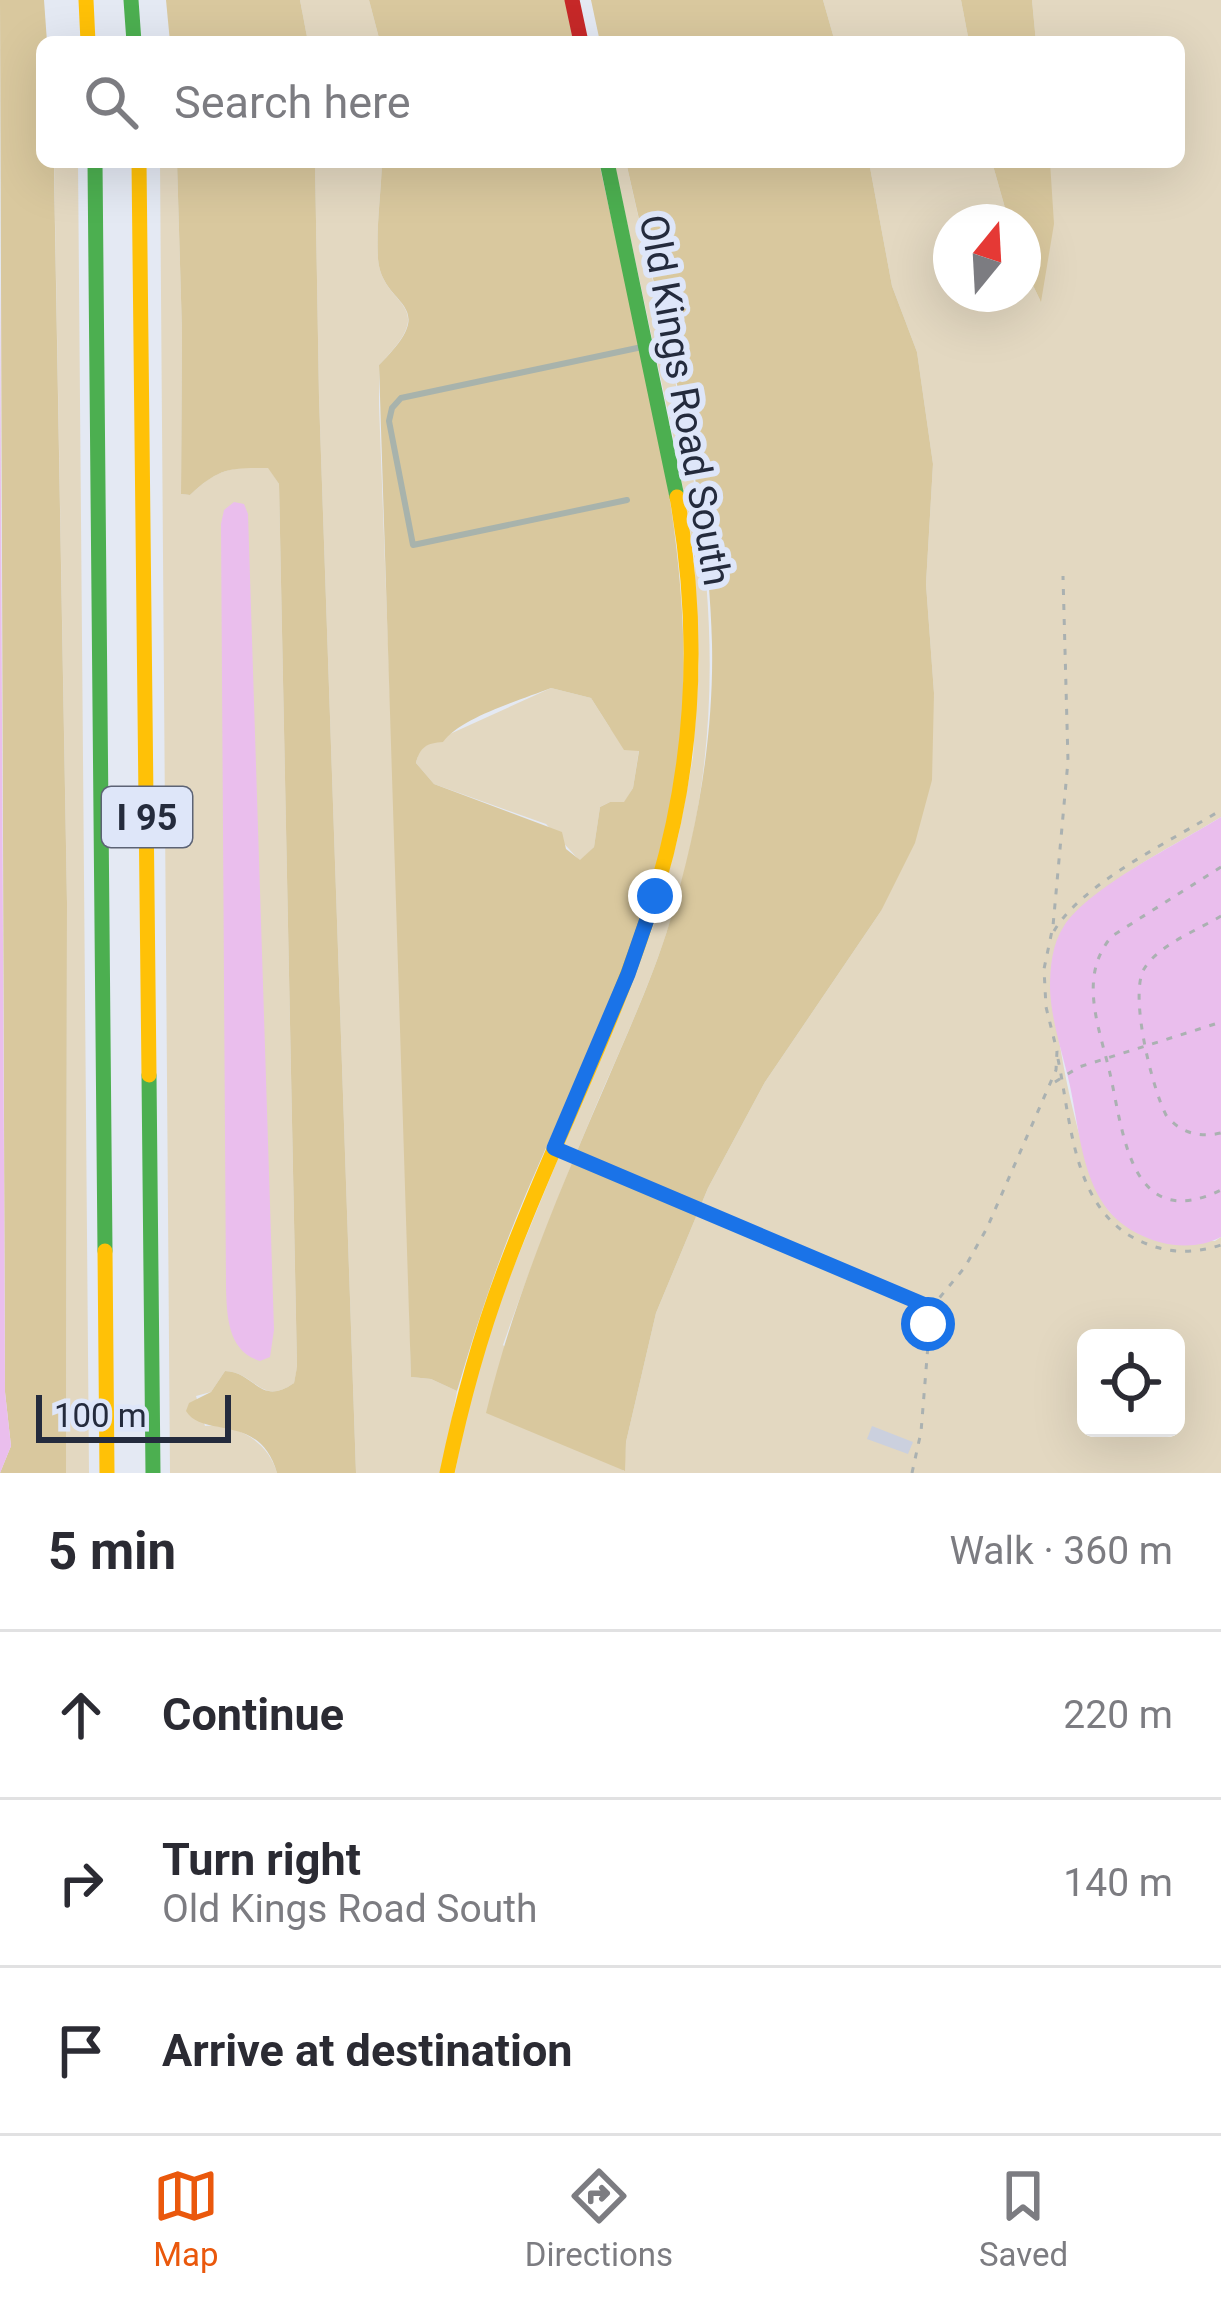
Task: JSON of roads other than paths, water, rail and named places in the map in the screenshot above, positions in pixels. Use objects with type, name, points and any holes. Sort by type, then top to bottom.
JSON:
[{"type":"main road","points":[[86,0],[88,36]]},
{"type":"main road","points":[[131,0],[134,36]]},
{"type":"main road","points":[[572,0],[580,36]]},
{"type":"main road","name":"I 95","points":[[95,168],[107,1473]]},
{"type":"main road","name":"I 95","points":[[139,168],[153,1473]]},
{"type":"main road","name":"Old Kings Road South","points":[[447,1473],[479,1337],[651,910],[673,823],[687,732],[691,620],[685,542],[608,168]]},
{"type":"lane","points":[[627,500],[413,544],[389,422],[401,398],[646,346]]}]
